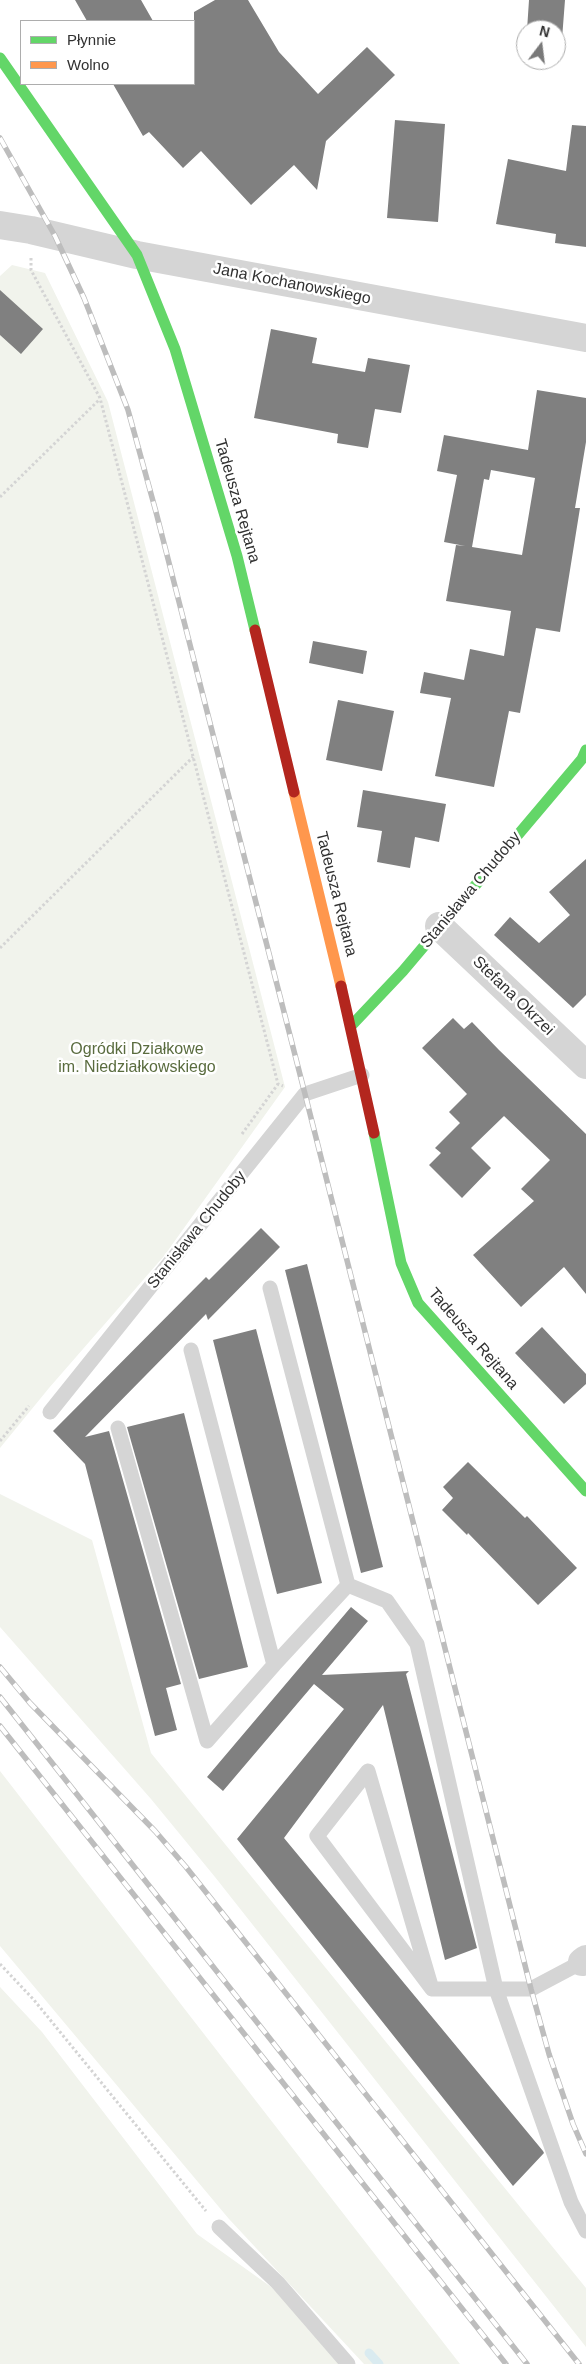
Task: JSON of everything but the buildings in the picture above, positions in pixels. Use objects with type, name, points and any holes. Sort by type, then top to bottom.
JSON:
[{"type":"street","name":"Tadeusza Rejtana","points":[[0,58],[137,255],[175,349],[237,556],[351,1026],[401,1262],[418,1303],[586,1492]]},
{"type":"street","name":"Jana Kochanowskiego","points":[[0,225],[31,230],[137,255],[586,338]]},
{"type":"street","name":"Stanisława Chudoby","points":[[351,1026],[403,970],[584,758]]},
{"type":"street","name":"Stefana Okrzei","points":[[440,926],[586,1066]]},
{"type":"lane","points":[[305,1094],[362,1076]]},
{"type":"lane","name":"Stanisława Chudoby","points":[[50,1412],[305,1094]]},
{"type":"lane","points":[[270,1288],[348,1585]]},
{"type":"lane","points":[[192,1350],[274,1665]]},
{"type":"lane","points":[[118,1428],[206,1741],[348,1585]]},
{"type":"lane","points":[[348,1585],[387,1601],[417,1644],[496,1989],[571,2202],[586,2231]]},
{"type":"lane","points":[[368,1771],[377,1800],[432,1989],[317,1836],[368,1771]]},
{"type":"lane","points":[[432,1989],[531,1989],[584,1960]]},
{"type":"lane","points":[[219,2227],[278,2283],[348,2364]]},
{"type":"path","points":[[31,230],[31,270],[100,398],[278,1084],[305,1094]]},
{"type":"path","points":[[0,497],[100,398]]},
{"type":"path","points":[[0,948],[193,757]]},
{"type":"path","points":[[0,1964],[34,2000],[219,2227]]},
{"type":"green space","name":"Ogródki Działkowe im. Niedziałkowskiego","points":[[12,265],[45,273],[108,402],[285,1087],[164,1256],[49,1388],[0,1448],[0,276]]},
{"type":"green space","points":[[0,1494],[92,1540],[151,1753],[586,2288],[586,2347],[215,1877],[151,1799],[0,1627]]},
{"type":"green space","points":[[0,1771],[460,2364],[364,2364],[229,2219],[0,1946]]},
{"type":"green space","points":[[0,1987],[42,2032],[197,2234],[274,2289],[339,2364],[0,2364]]},
{"type":"waterway","points":[[369,2353],[379,2364]]},
{"type":"railway","points":[[0,138],[55,236],[84,298],[128,410],[156,512],[305,1094],[531,1989],[549,2054],[573,2124],[586,2154]]},
{"type":"railway","points":[[0,1667],[30,1703],[155,1831],[186,1867],[579,2364]]},
{"type":"railway","points":[[0,1697],[527,2364]]},
{"type":"railway","points":[[0,1726],[506,2364]]},
{"type":"traffic: fast","points":[[0,58],[137,255],[175,349],[237,556],[255,630]]},
{"type":"traffic: fast","points":[[351,1026],[403,971],[582,759],[586,750]]},
{"type":"traffic: fast","points":[[374,1133],[401,1263],[418,1303],[586,1491]]},
{"type":"traffic: slow","points":[[294,792],[341,986]]},
{"type":"traffic: jam","points":[[255,630],[294,792]]},
{"type":"traffic: jam","points":[[341,986],[374,1133]]}]
